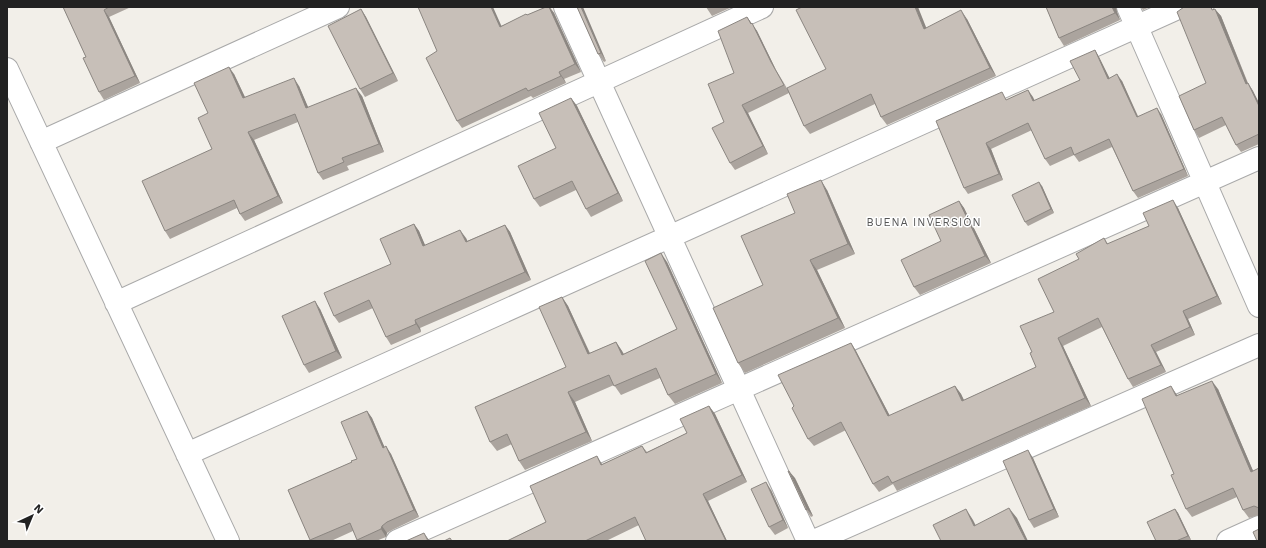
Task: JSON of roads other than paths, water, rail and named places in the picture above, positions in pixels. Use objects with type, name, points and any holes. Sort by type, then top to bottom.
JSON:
[{"type":"street","points":[[41,142],[338,7]]},
{"type":"street","points":[[565,7],[808,541]]},
{"type":"street","points":[[116,303],[762,7]]},
{"type":"street","points":[[187,454],[669,237],[1132,17],[1180,7]]},
{"type":"street","points":[[1132,17],[1259,306]]},
{"type":"street","points":[[7,69],[228,541]]},
{"type":"street","points":[[397,541],[1259,158]]},
{"type":"street","points":[[814,541],[1259,345]]},
{"type":"street","points":[[1228,541],[1259,527]]},
{"type":"district","name":"BUENA INVERSIÓN","points":[[924,222]]}]
